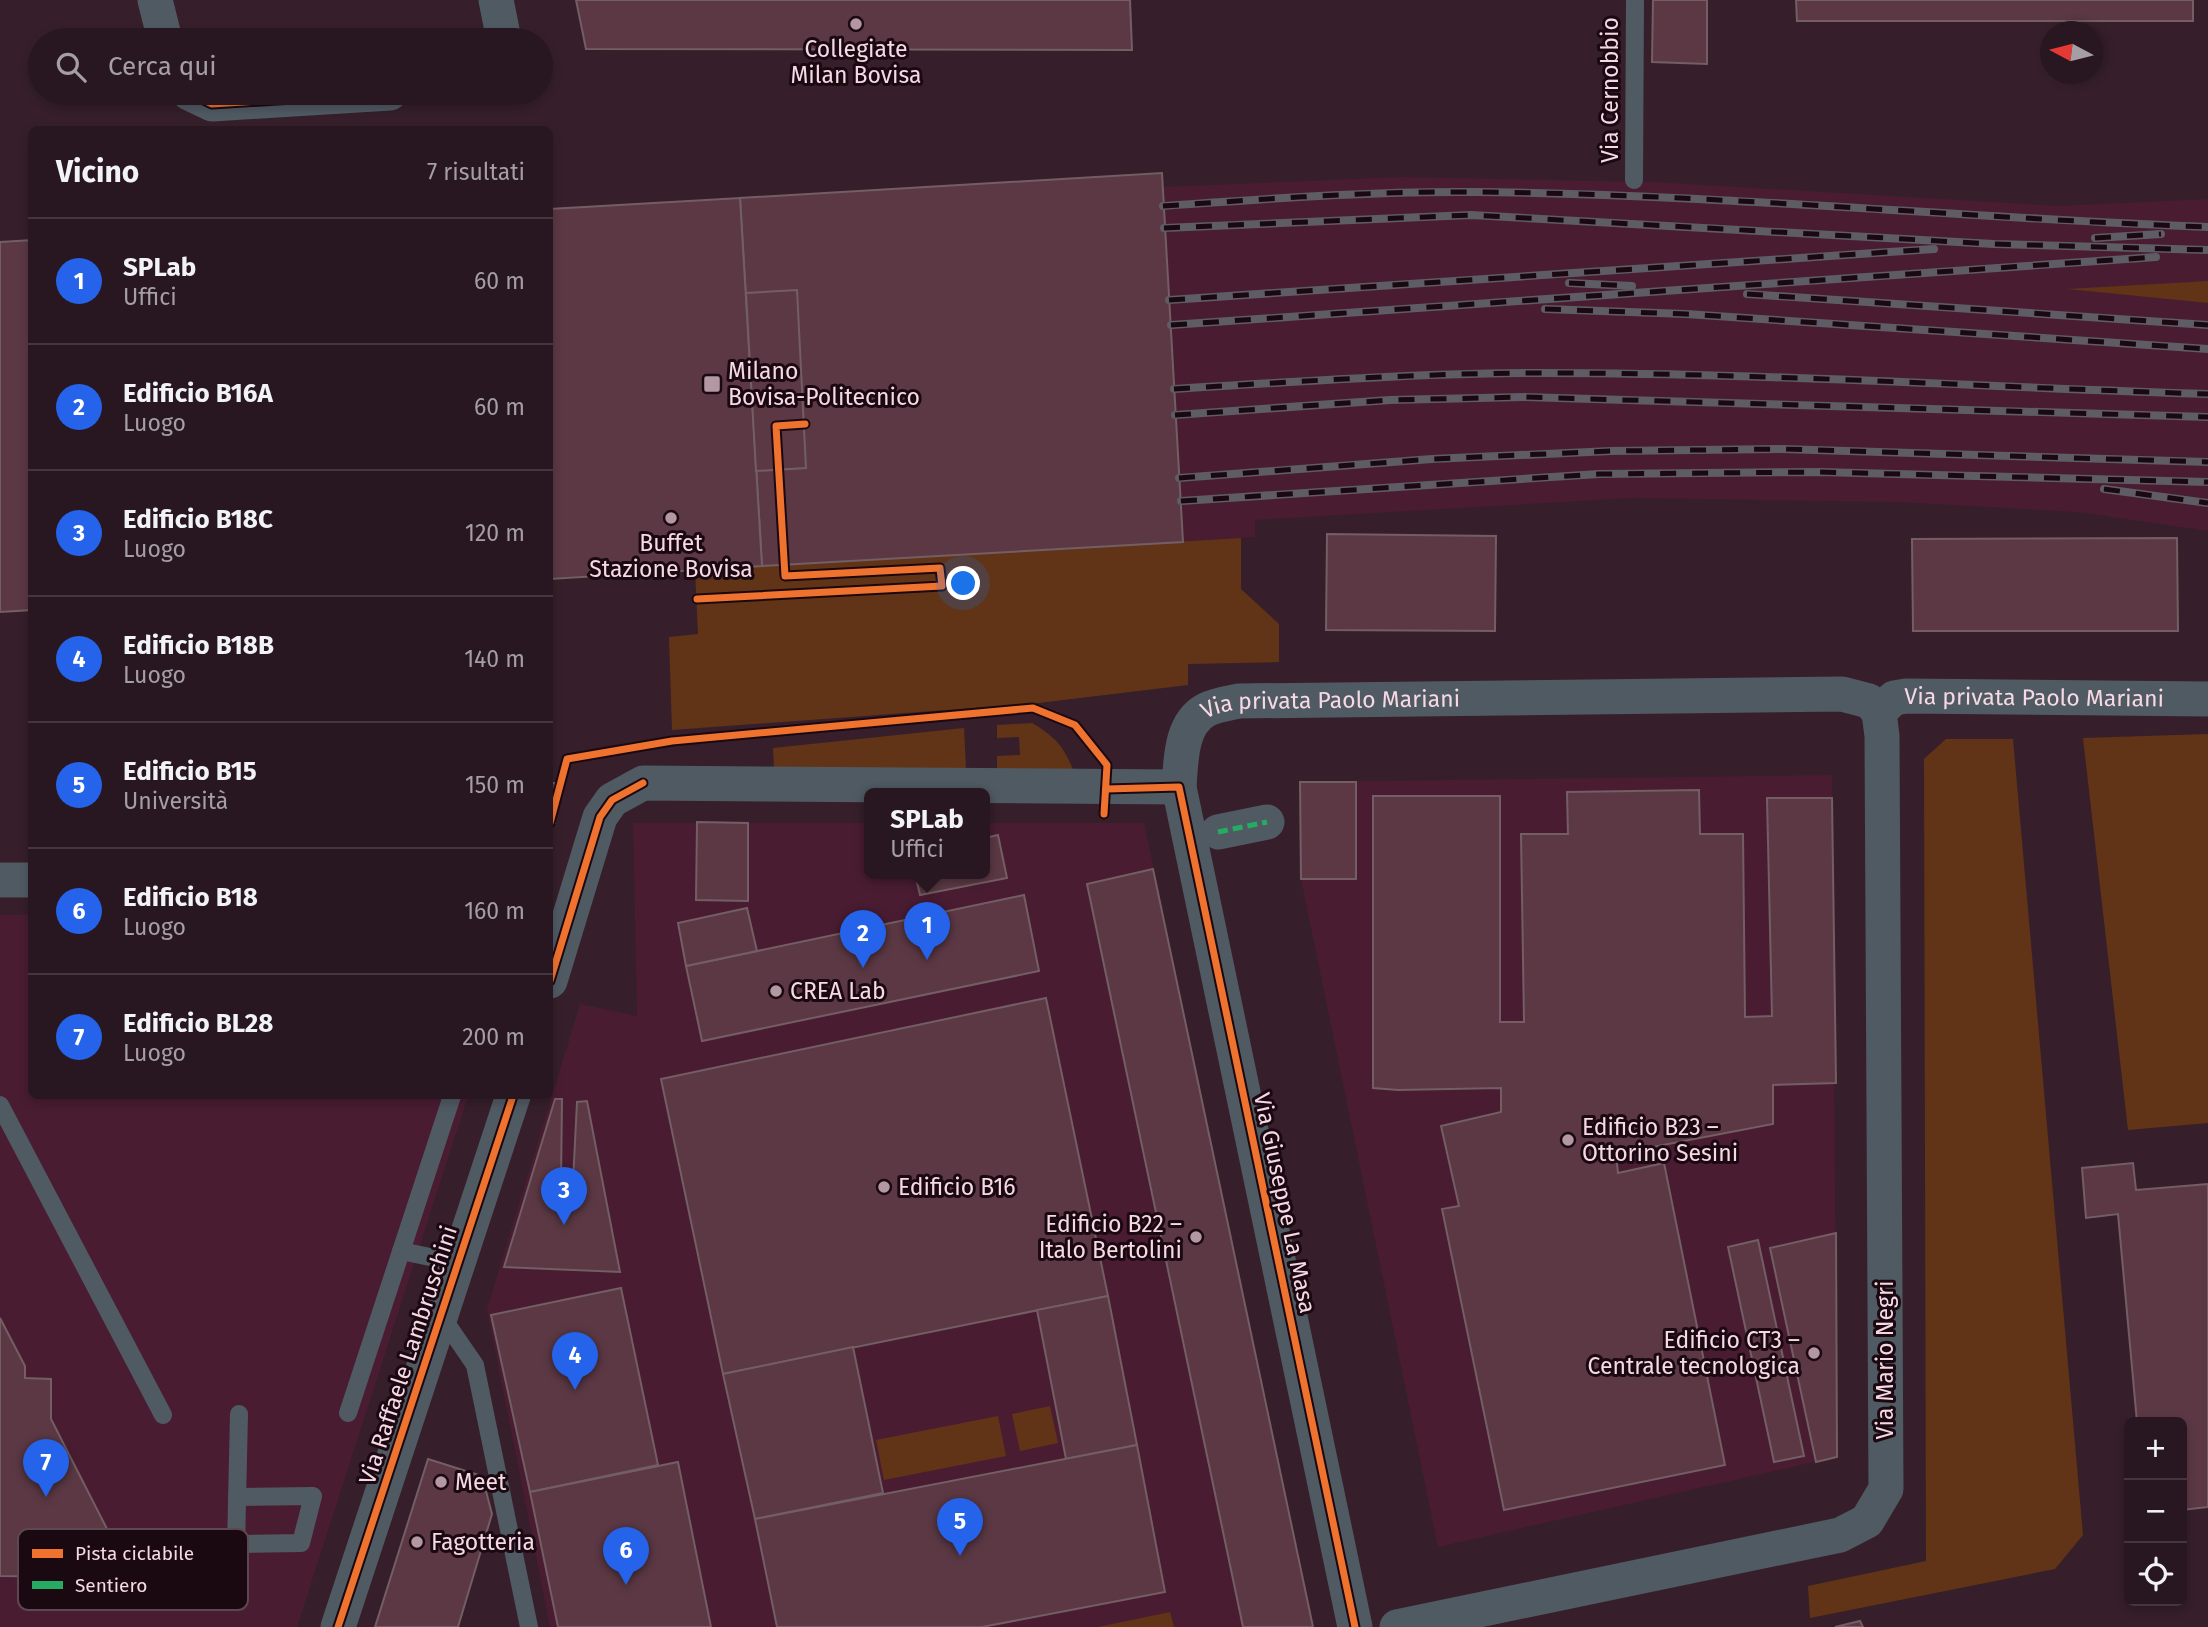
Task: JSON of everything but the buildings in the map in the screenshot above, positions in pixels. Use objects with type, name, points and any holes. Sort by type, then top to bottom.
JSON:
[{"type":"street","points":[[155,0],[162,28]]},
{"type":"street","points":[[496,0],[502,28]]},
{"type":"street","name":"Via privata Paolo Mariani","points":[[1179,788],[1181,753],[1189,729],[1205,710],[1239,701],[1842,694],[1870,701],[1879,712],[1894,698],[1906,696],[2208,699]]},
{"type":"street","name":"Via Mario Negri","points":[[1397,1627],[1840,1535],[1867,1521],[1886,1489],[1882,736],[1879,712]]},
{"type":"street","points":[[553,961],[563,894],[600,817],[612,800],[643,783],[1179,788]]},
{"type":"street","name":"Via Giuseppe La Masa","points":[[1179,788],[1355,1627]]},
{"type":"street","points":[[1218,832],[1267,822]]},
{"type":"street","points":[[0,880],[28,880]]},
{"type":"street","name":"Via Raffaele Lambruschini","points":[[338,1627],[512,1099]]},
{"type":"lane","name":"Via Cernobbio","points":[[1634,180],[1635,0]]},
{"type":"lane","points":[[348,1413],[452,1099]]},
{"type":"lane","points":[[0,1105],[163,1415]]},
{"type":"lane","name":"Via Raffaele Lambruschini","points":[[401,1251],[459,1263]]},
{"type":"lane","name":"Via Raffaele Lambruschini","points":[[442,1317],[475,1365],[529,1627]]},
{"type":"lane","points":[[236,1529],[239,1414]]},
{"type":"lane","points":[[237,1497],[313,1496],[301,1543],[248,1544]]},
{"type":"shaded area","points":[[1162,173],[1163,187],[1401,177],[1654,182],[2059,206],[2208,199],[2208,281],[2073,289],[2208,303],[2208,531],[2078,512],[1899,502],[1631,498],[1255,520],[1255,537],[553,579],[553,209]]},
{"type":"shaded area","points":[[2208,281],[2208,303],[2067,289]]},
{"type":"shaded area","points":[[1241,538],[1241,589],[1279,624],[1279,662],[1188,664],[1188,685],[1030,704],[672,730],[669,637],[698,634],[695,570]]},
{"type":"shaded area","points":[[1032,723],[1057,742],[1073,770],[997,769],[997,756],[1020,755],[1019,737],[997,738],[997,725]]},
{"type":"shaded area","points":[[964,728],[966,769],[774,768],[773,748]]},
{"type":"shaded area","points":[[2208,734],[2208,1123],[2128,1130],[2083,738]]},
{"type":"shaded area","points":[[1946,739],[2013,739],[2083,1535],[2055,1569],[1810,1618],[1808,1586],[1926,1561],[1924,759]]},
{"type":"shaded area","name":"Edificio B23 – Ottorino Sesini","points":[[1832,775],[1837,1457],[1438,1547],[1301,879],[1300,782]]},
{"type":"shaded area","points":[[633,823],[864,823],[864,879],[990,879],[990,823],[1144,823],[1314,1627],[550,1627],[487,1309],[580,1004],[637,1016]]},
{"type":"shaded area","points":[[0,915],[28,915],[28,1099],[467,1099],[297,1627],[0,1627]]},
{"type":"shaded area","points":[[1050,1406],[1058,1443],[1020,1451],[1012,1414]]},
{"type":"shaded area","points":[[998,1416],[1006,1456],[884,1480],[876,1440]]},
{"type":"shaded area","points":[[1170,1612],[1174,1627],[1098,1627]]},
{"type":"railway","points":[[1163,206],[1318,196],[1474,192],[1658,197],[2208,227]]},
{"type":"railway","points":[[1164,228],[1471,215],[1994,244],[2208,250]]},
{"type":"railway","points":[[2095,238],[2161,234]]},
{"type":"railway","points":[[1169,300],[1934,249]]},
{"type":"railway","points":[[1171,325],[2156,257]]},
{"type":"railway","points":[[1569,283],[1632,286]]},
{"type":"railway","points":[[1747,294],[2208,325]]},
{"type":"railway","points":[[1545,309],[1686,314],[2208,349]]},
{"type":"railway","points":[[1174,389],[1435,375],[1608,373],[2208,394]]},
{"type":"railway","points":[[1175,415],[1390,400],[1524,397],[2208,417]]},
{"type":"railway","points":[[1179,478],[1432,459],[1611,451],[1782,449],[2208,462]]},
{"type":"railway","points":[[1181,501],[1599,474],[1819,472],[2208,482]]},
{"type":"railway","points":[[2104,489],[2208,503]]},
{"type":"marked path","points":[[1218,832],[1267,822]]},
{"type":"cycle path","points":[[697,599],[942,586],[940,568],[785,576],[776,426],[805,424]]},
{"type":"cycle path","points":[[553,812],[567,759],[672,741],[1033,708],[1075,725],[1107,765],[1104,814]]},
{"type":"cycle path","points":[[553,971],[600,817],[612,800],[643,783]]},
{"type":"cycle path","points":[[1106,789],[1179,787],[1355,1627]]},
{"type":"cycle path","points":[[338,1627],[512,1099]]},
{"type":"place","name":"Collegiate Milan Bovisa","points":[[856,24]]},
{"type":"place","name":"Milano Bovisa-Politecnico","points":[[712,384]]},
{"type":"place","name":"Buffet Stazione Bovisa","points":[[671,518]]},
{"type":"place","name":"SPLab","points":[[927,960]]},
{"type":"place","name":"Edificio B16A","points":[[863,968]]},
{"type":"place","name":"CREA Lab","points":[[776,991]]},
{"type":"place","name":"Edificio B23 – Ottorino Sesini","points":[[1568,1140]]},
{"type":"place","name":"Edificio B16","points":[[884,1187]]},
{"type":"place","name":"Edificio B18C","points":[[564,1225]]},
{"type":"place","name":"Edificio B22 – Italo Bertolini","points":[[1196,1237]]},
{"type":"place","name":"Edificio CT3 – Centrale tecnologica","points":[[1814,1353]]},
{"type":"place","name":"Edificio B18B","points":[[575,1390]]},
{"type":"place","name":"Meet","points":[[441,1482]]},
{"type":"place","name":"Edificio BL28","points":[[46,1497]]},
{"type":"place","name":"Fagotteria","points":[[417,1542]]},
{"type":"place","name":"Edificio B15","points":[[960,1556]]},
{"type":"place","name":"Edificio B18","points":[[626,1585]]}]
